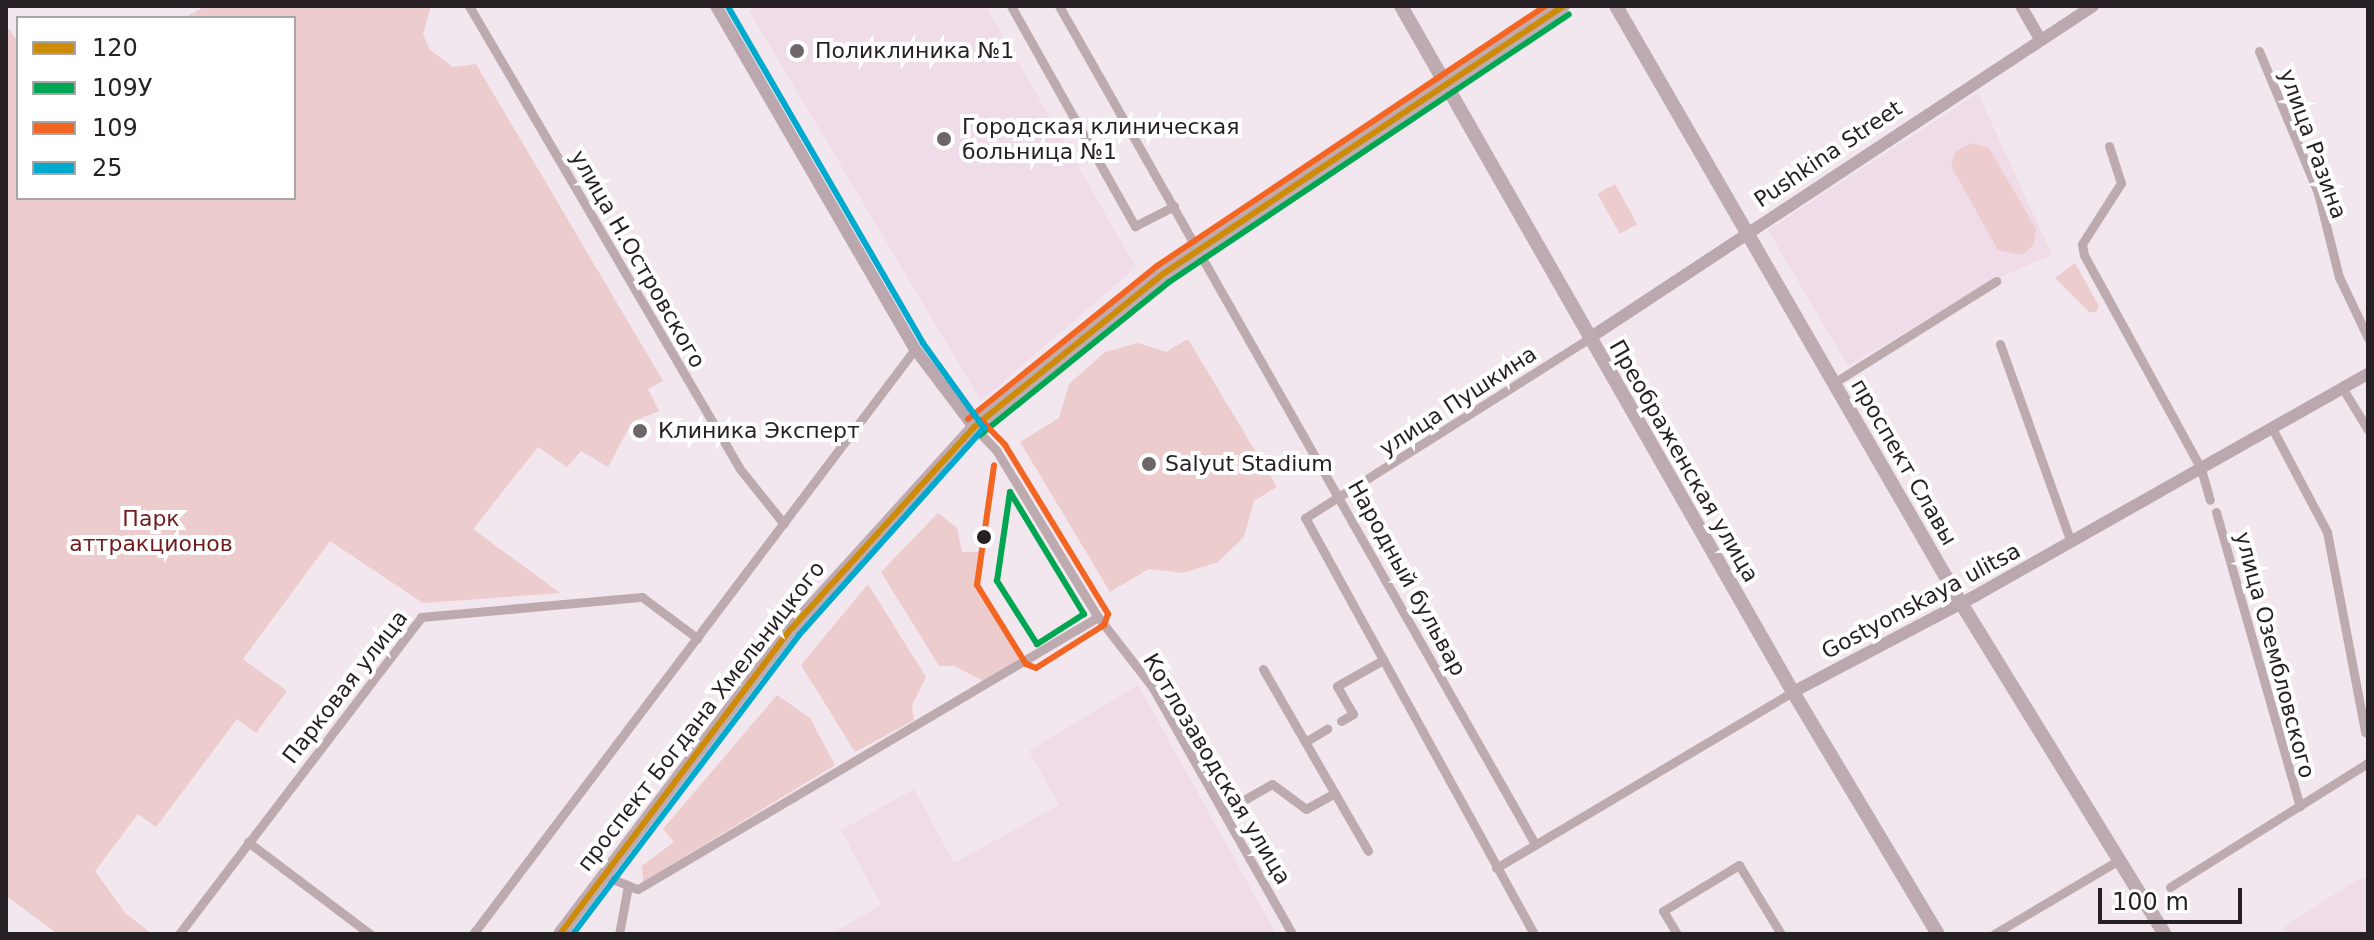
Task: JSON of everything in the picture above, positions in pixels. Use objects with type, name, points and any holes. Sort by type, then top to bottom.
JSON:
[{"type":"main road","name":"Преображенская улица","points":[[1401,6],[1588,339],[1938,934]]},
{"type":"main road","name":"проспект Богдана Хмельницкого","points":[[560,934],[791,629],[971,430],[1098,322],[1199,250],[1563,6]]},
{"type":"main road","name":"проспект Славы","points":[[1616,6],[1744,234],[1961,603],[2165,934]]},
{"type":"street","name":"улица Н.Островского","points":[[469,6],[740,469],[784,524]]},
{"type":"street","points":[[716,6],[915,349],[971,430]]},
{"type":"street","points":[[1011,6],[1135,226],[1174,206]]},
{"type":"street","name":"Народный бульвар","points":[[1059,6],[1341,497],[1535,844]]},
{"type":"street","points":[[2021,6],[2039,37]]},
{"type":"street","name":"Pushkina Street","points":[[1588,339],[2039,37],[2093,6]]},
{"type":"street","name":"улица Разина","points":[[2259,51],[2318,193],[2339,277],[2368,338]]},
{"type":"street","points":[[2109,146],[2121,183],[2082,244],[2084,255],[2201,469],[2210,500]]},
{"type":"street","points":[[1832,384],[1996,281]]},
{"type":"street","name":"улица Пушкина","points":[[1383,660],[1305,518],[1588,339]]},
{"type":"street","points":[[2000,344],[2071,542]]},
{"type":"street","points":[[473,934],[915,349]]},
{"type":"street","name":"Gostyonskaya ulitsa","points":[[1496,868],[1793,692],[1961,603],[2368,374]]},
{"type":"street","points":[[2343,389],[2368,430]]},
{"type":"street","name":"Котлозаводская улица","points":[[971,430],[1004,463],[1098,617],[1153,688],[1292,934]]},
{"type":"street","points":[[2273,430],[2327,532],[2365,732]]},
{"type":"street","name":"улица Озембловского","points":[[2216,512],[2300,806]]},
{"type":"street","name":"Парковая улица","points":[[179,934],[424,616],[642,597],[697,638]]},
{"type":"street","points":[[605,876],[638,889],[1098,617]]},
{"type":"street","points":[[1341,721],[1353,714],[1337,686],[1383,660],[1534,934]]},
{"type":"street","points":[[1263,669],[1368,851]]},
{"type":"street","points":[[1305,742],[1327,729]]},
{"type":"street","points":[[2170,887],[2368,763]]},
{"type":"street","points":[[1223,812],[1272,784],[1306,809],[1335,793]]},
{"type":"street","points":[[248,842],[370,934]]},
{"type":"street","points":[[1994,934],[2119,860]]},
{"type":"street","points":[[1677,934],[1663,911],[1739,865],[1781,934]]},
{"type":"street","points":[[619,934],[628,886]]},
{"type":"shaded area","name":"Городская клиническая больница №1","points":[[756,6],[986,6],[1136,267],[981,401],[749,11]]},
{"type":"shaded area","points":[[1978,93],[2052,255],[1993,280],[1848,366],[1768,230]]},
{"type":"shaded area","points":[[1138,685],[1276,934],[831,934],[881,905],[841,830],[914,789],[954,863],[1059,805],[1029,751]]},
{"type":"shaded area","points":[[2360,878],[2368,879],[2368,934],[2286,934],[2282,928]]},
{"type":"green space","name":"Парк аттракционов","points":[[206,6],[431,6],[423,34],[430,50],[453,67],[476,64],[663,381],[648,389],[659,411],[632,422],[608,467],[581,451],[567,467],[538,447],[473,529],[560,593],[423,603],[330,541],[243,659],[287,691],[256,733],[237,719],[156,827],[138,814],[95,871],[125,913],[152,934],[58,934],[6,896],[6,25],[16,39],[16,200],[296,200],[296,16],[188,16]]},
{"type":"green space","points":[[1972,143],[1989,148],[2036,229],[2034,244],[2022,255],[1998,250],[1951,166],[1956,151]]},
{"type":"green space","points":[[1615,184],[1637,224],[1620,234],[1598,194]]},
{"type":"green space","points":[[2075,263],[2099,306],[2096,312],[2089,312],[2055,278]]},
{"type":"green space","name":"Salyut Stadium","points":[[1188,339],[1277,487],[1254,501],[1244,537],[1218,562],[1183,573],[1149,569],[1110,592],[1020,442],[1059,418],[1069,384],[1105,352],[1138,343],[1166,352]]},
{"type":"green space","points":[[938,513],[957,528],[962,552],[983,552],[978,586],[1022,657],[983,681],[954,666],[939,666],[881,572]]},
{"type":"green space","points":[[868,584],[926,677],[912,705],[914,720],[855,752],[801,665]]},
{"type":"green space","points":[[777,695],[810,718],[835,765],[643,882],[642,866],[674,842],[663,829]]},
{"type":"transit line","name":"25","points":[[573,934],[799,635],[984,428],[923,343],[728,6]]},
{"type":"transit line","name":"109","points":[[968,419],[1157,266],[1545,6]]},
{"type":"transit line","name":"120","points":[[560,934],[791,629],[974,427],[1163,274],[1563,6]]},
{"type":"transit line","name":"109У","points":[[980,435],[1169,282],[1569,14]]},
{"type":"transit line","name":"109","points":[[981,420],[1005,445],[1108,614],[1104,625],[1036,668],[1026,664],[977,585],[994,465]]},
{"type":"transit line","name":"109У","points":[[1010,492],[1084,614],[1037,644],[997,581],[1010,492]]},
{"type":"place","name":"Поликлиника №1","points":[[797,51]]},
{"type":"place","name":"Городская клиническая больница №1","points":[[944,139]]},
{"type":"place","name":"Клиника Эксперт","points":[[640,431]]},
{"type":"place","name":"Salyut Stadium","points":[[1149,464]]}]
